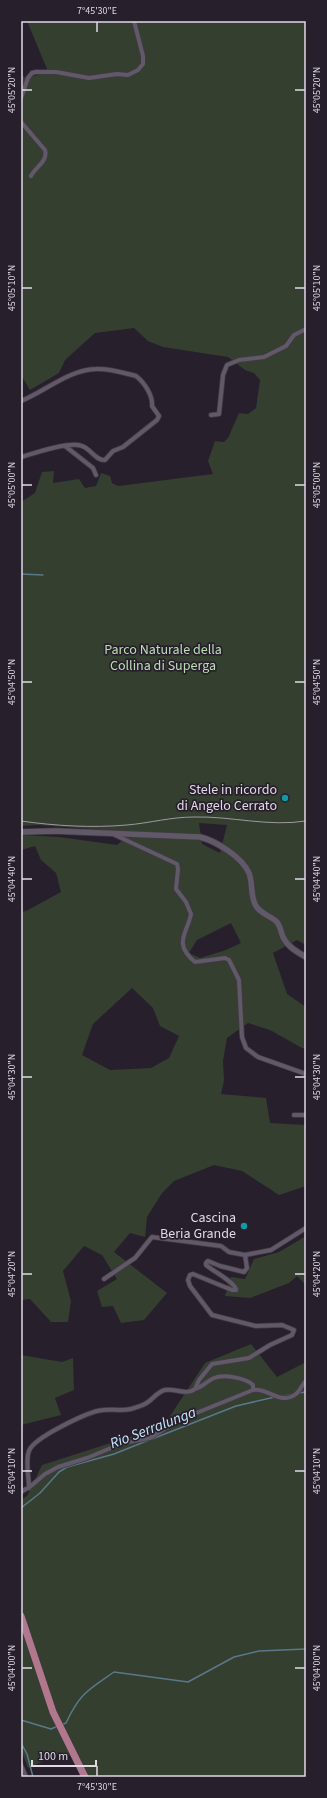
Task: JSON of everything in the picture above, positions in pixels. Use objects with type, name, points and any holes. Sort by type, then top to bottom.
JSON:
[{"type":"main road","points":[[21,1616],[53,1712],[85,1777]]},
{"type":"street","points":[[21,98],[28,78],[32,73],[36,72],[56,72],[89,78],[117,74],[128,75],[138,70],[143,64],[143,56],[134,21]]},
{"type":"street","points":[[21,122],[45,150],[46,154],[46,158],[33,171],[31,176]]},
{"type":"street","points":[[211,414],[219,414],[223,375],[227,365],[239,360],[264,357],[286,346],[294,335],[306,329]]},
{"type":"street","points":[[21,401],[33,397],[73,374],[86,370],[98,369],[136,376],[145,384],[153,403],[152,406],[159,418],[133,440],[123,447],[113,451],[103,461],[84,446],[65,446],[21,457]]},
{"type":"street","points":[[65,446],[93,468],[96,475]]},
{"type":"street","points":[[21,832],[55,831],[200,837],[210,840],[237,858],[244,866],[249,873],[253,900],[256,906],[260,911],[275,920],[279,925],[283,938],[290,946],[306,957]]},
{"type":"street","points":[[113,834],[176,864],[178,869],[176,889],[186,902],[191,914],[182,936],[186,952],[195,962],[224,958],[229,960],[239,980],[242,1037],[246,1048],[258,1057],[306,1074]]},
{"type":"street","points":[[294,1115],[306,1115]]},
{"type":"street","points":[[104,1279],[135,1258],[152,1237],[221,1246],[229,1252],[245,1255],[271,1250],[306,1228]]},
{"type":"street","points":[[195,1389],[199,1380],[212,1364],[249,1358],[270,1345],[284,1340],[294,1332],[291,1327],[282,1324],[256,1326],[212,1315],[190,1286],[188,1277],[193,1274],[232,1290],[236,1290],[233,1284],[211,1269],[206,1265],[206,1263],[208,1261],[220,1266],[244,1272],[247,1268],[245,1255]]},
{"type":"street","points":[[29,1488],[27,1456],[29,1449],[44,1437],[89,1413],[103,1410],[133,1408],[147,1403],[158,1393],[166,1390],[183,1392],[192,1391],[203,1387],[212,1379],[222,1376],[249,1381],[253,1385],[253,1390]]},
{"type":"street","points":[[21,1492],[29,1488],[45,1474],[58,1467],[87,1458],[123,1443],[150,1438],[180,1420],[253,1390],[258,1389],[279,1398],[284,1398],[296,1394],[306,1381]]},
{"type":"street","points":[[21,1765],[26,1777]]},
{"type":"green space","name":"Parco Naturale della Collina di Superga","points":[[27,21],[306,21],[306,945],[297,940],[273,953],[287,994],[306,1007],[306,1048],[302,1048],[270,1030],[248,1023],[227,1038],[223,1061],[224,1081],[221,1094],[266,1098],[270,1123],[306,1125],[306,1186],[279,1195],[242,1171],[214,1165],[174,1181],[162,1193],[147,1217],[145,1237],[130,1233],[114,1252],[167,1293],[144,1320],[121,1323],[113,1306],[102,1307],[97,1291],[117,1279],[102,1255],[84,1246],[63,1271],[71,1301],[68,1322],[51,1322],[30,1299],[21,1300],[21,912],[26,911],[61,892],[56,873],[41,860],[35,846],[21,850],[21,835],[59,837],[117,845],[133,832],[38,825],[21,826],[21,502],[35,493],[42,472],[54,471],[53,483],[79,479],[85,488],[96,486],[101,473],[110,476],[112,483],[118,486],[213,474],[208,461],[215,441],[224,442],[228,438],[239,413],[248,414],[256,408],[260,380],[254,373],[245,370],[228,357],[163,347],[148,341],[134,328],[95,333],[65,360],[59,373],[30,390],[21,375],[21,75],[26,78],[38,75],[47,69]],"holes":[[[199,823],[227,825],[220,853],[202,844]],[[231,923],[241,943],[226,950],[200,958],[189,953],[197,940]],[[132,988],[153,1008],[160,1026],[179,1036],[169,1058],[151,1068],[110,1070],[82,1055],[93,1024]]]},
{"type":"green space","points":[[306,1236],[306,1285],[297,1276],[289,1283],[250,1298],[225,1296],[231,1277],[245,1279],[254,1259],[279,1252]]},
{"type":"green space","points":[[251,1344],[277,1377],[306,1362],[306,1777],[87,1777],[78,1758],[62,1753],[28,1768],[21,1749],[21,1500],[27,1496],[42,1465],[145,1432],[168,1419],[205,1363]]},
{"type":"green space","points":[[21,1355],[62,1362],[73,1358],[74,1390],[55,1398],[61,1415],[21,1425]]},
{"type":"waterway","points":[[21,574],[43,575]]},
{"type":"waterway","name":"Rio Serralunga","points":[[299,1393],[306,1392]]},
{"type":"waterway","name":"Rio Serralunga","points":[[283,1396],[291,1395]]},
{"type":"waterway","name":"Rio Serralunga","points":[[152,1439],[236,1406],[275,1397]]},
{"type":"waterway","name":"Rio Serralunga","points":[[21,1508],[40,1493],[59,1472],[67,1467],[114,1454],[149,1440]]},
{"type":"waterway","points":[[61,1725],[66,1723],[80,1698],[114,1672],[188,1682],[234,1657],[259,1651],[306,1649]]},
{"type":"waterway","points":[[21,1720],[51,1729],[58,1726]]},
{"type":"waterway","points":[[21,1743],[27,1754],[33,1777]]},
{"type":"tram line","points":[[21,821],[87,826],[127,825],[194,817],[278,823],[306,821]]},
{"type":"place","name":"Stele in ricordo di Angelo Cerrato","points":[[285,798]]},
{"type":"place","name":"Cascina Beria Grande","points":[[244,1226]]}]
